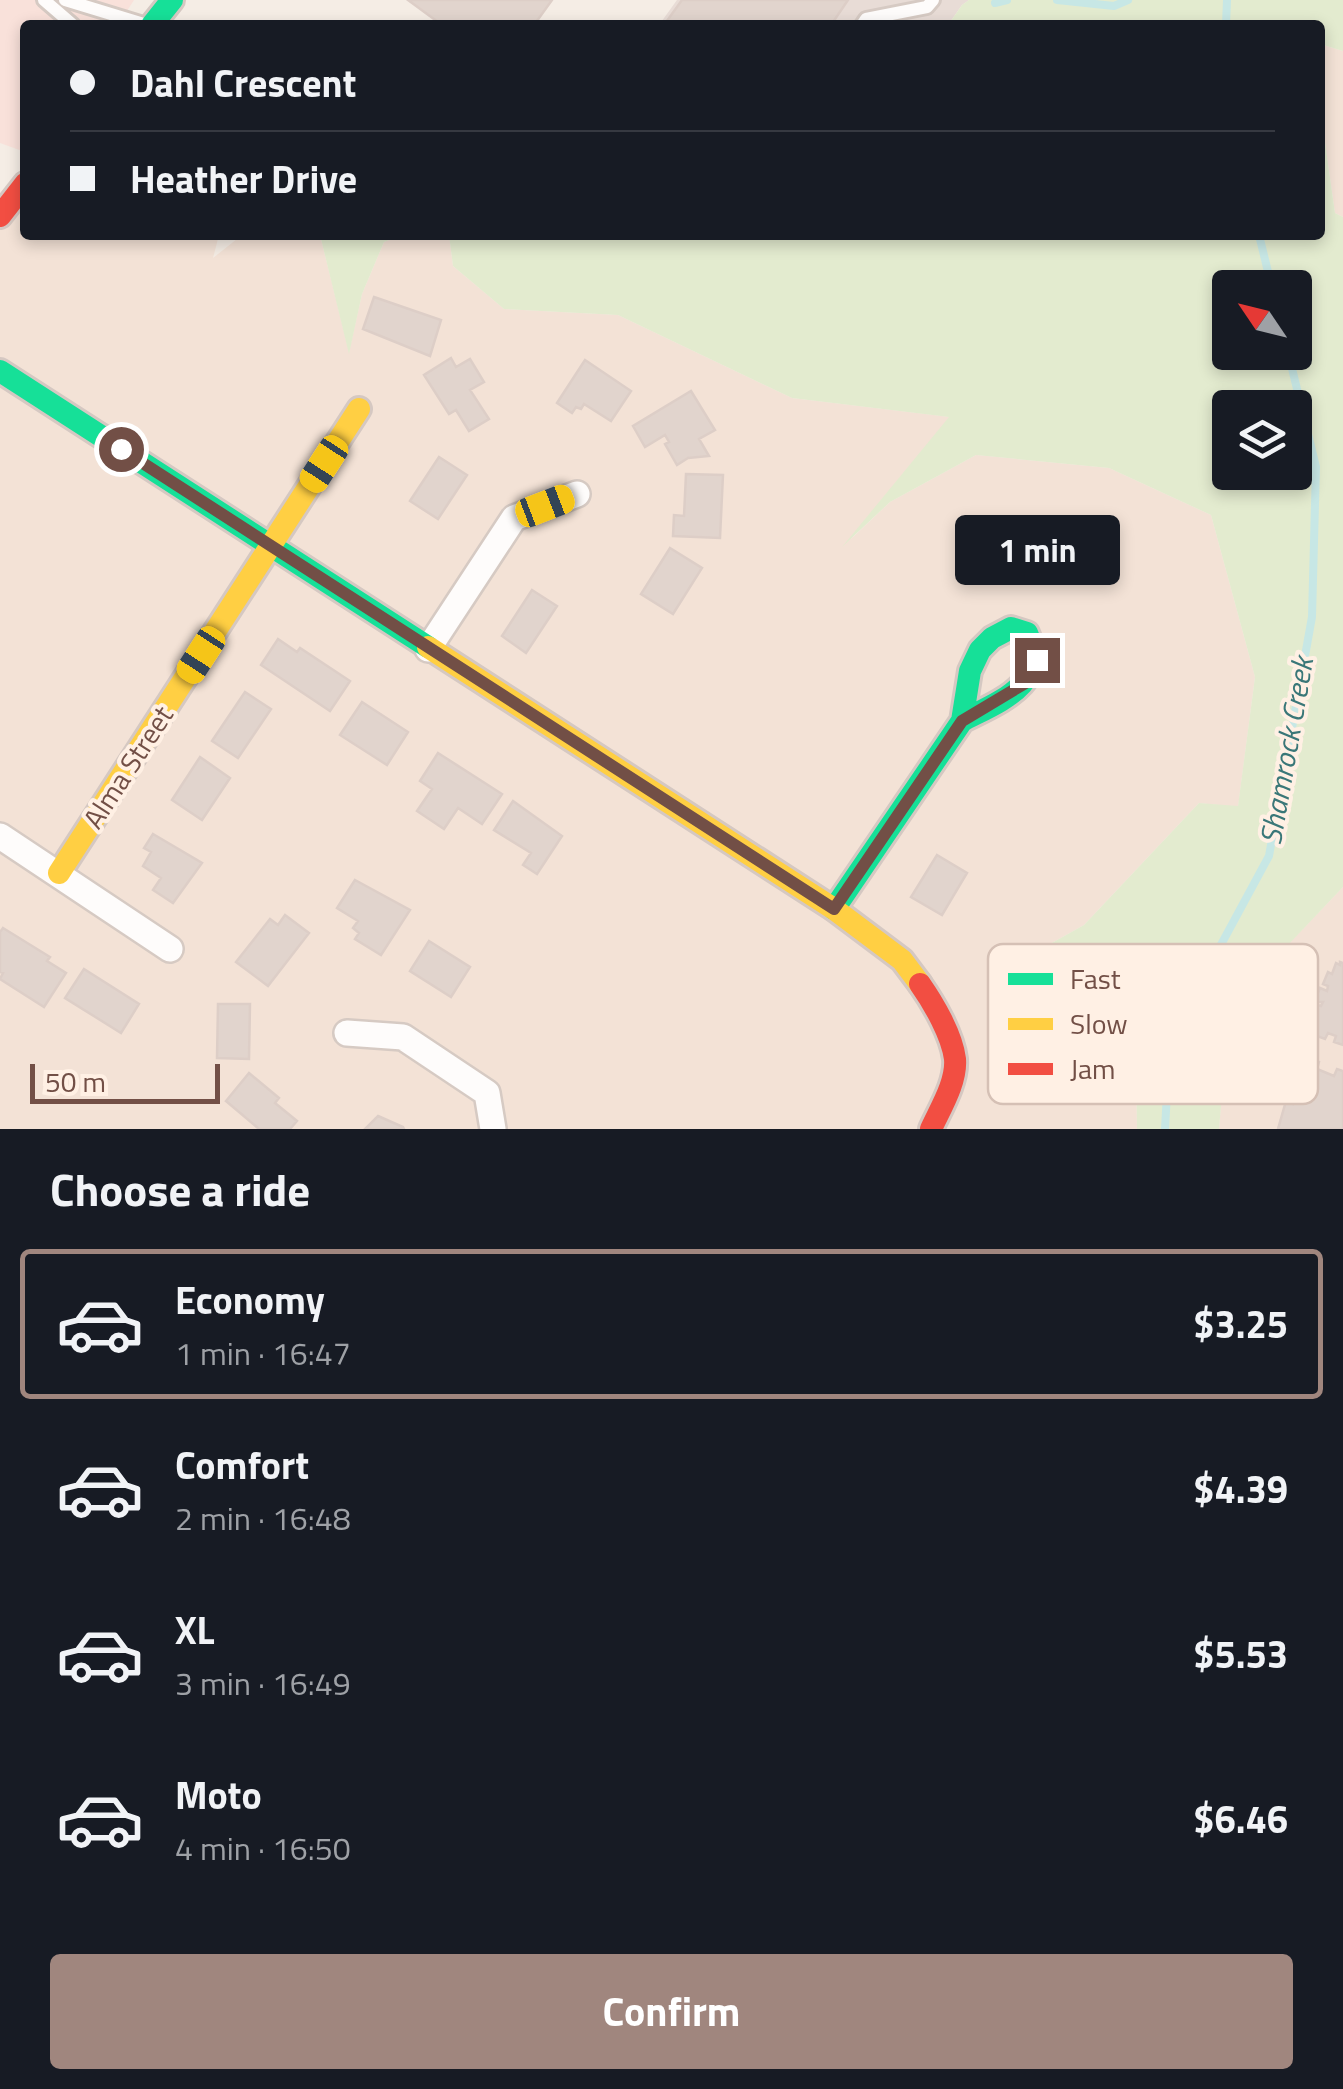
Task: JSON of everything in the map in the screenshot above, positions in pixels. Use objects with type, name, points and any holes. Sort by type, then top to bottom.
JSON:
[{"type":"street","points":[[154,20],[172,0]]},
{"type":"street","points":[[0,216],[20,190]]},
{"type":"street","points":[[0,371],[834,909],[902,960],[924,989],[955,1060],[952,1084],[931,1129]]},
{"type":"street","name":"Alma Street","points":[[58,873],[359,409]]},
{"type":"street","points":[[428,649],[514,518],[576,494]]},
{"type":"street","points":[[834,909],[962,721]]},
{"type":"street","points":[[0,836],[170,948]]},
{"type":"street","points":[[346,1032],[403,1037],[488,1093],[493,1129]]},
{"type":"lane","points":[[44,0],[66,20]]},
{"type":"lane","points":[[65,0],[132,20]]},
{"type":"lane","points":[[865,20],[927,7],[933,0]]},
{"type":"shaded area","points":[[0,0],[134,0],[121,20],[20,20],[20,150],[0,143]]},
{"type":"shaded area","points":[[677,0],[969,0],[952,20],[663,20]]},
{"type":"shaded area","points":[[1325,46],[1343,51],[1343,217],[1335,213],[1325,142]]},
{"type":"shaded area","points":[[20,199],[20,240],[218,240],[213,258],[236,240],[321,240],[349,352],[362,294],[384,242],[450,240],[453,266],[504,309],[618,315],[792,398],[950,417],[851,539],[890,502],[976,455],[1109,468],[1211,515],[1255,677],[1238,807],[1199,803],[1084,925],[1050,944],[988,944],[988,1104],[1137,1104],[1137,1129],[0,1129],[0,225]]},
{"type":"shaded area","points":[[1343,887],[1343,1129],[1219,1129],[1221,1104],[1318,1104],[1318,944],[1288,944]]},
{"type":"green space","points":[[969,0],[1343,0],[1343,51],[1325,46],[1325,20],[952,20]]},
{"type":"green space","points":[[1325,142],[1335,213],[1343,217],[1343,887],[1289,944],[1050,944],[1084,925],[1199,803],[1238,806],[1255,677],[1211,515],[1109,468],[976,455],[890,502],[842,547],[949,417],[792,398],[618,315],[504,309],[453,266],[450,240],[1325,240]]},
{"type":"green space","points":[[321,240],[389,240],[384,242],[362,294],[349,354]]},
{"type":"green space","points":[[1137,1104],[1221,1104],[1219,1129],[1137,1129]]},
{"type":"building","points":[[408,0],[552,0],[538,20],[435,20]]},
{"type":"building","points":[[682,0],[848,0],[834,20],[668,20]]},
{"type":"building","points":[[374,297],[441,320],[430,356],[363,329]]},
{"type":"building","points":[[451,358],[456,367],[470,359],[484,382],[470,390],[489,419],[469,431],[456,410],[449,414],[424,375]]},
{"type":"building","points":[[585,360],[631,391],[611,421],[584,404],[572,413],[557,403]]},
{"type":"building","points":[[691,391],[715,430],[699,439],[709,456],[688,458],[677,465],[665,444],[669,442],[665,435],[645,447],[633,426]]},
{"type":"building","points":[[439,457],[467,475],[438,519],[410,501]]},
{"type":"building","points":[[686,474],[723,475],[720,538],[673,536],[674,515],[684,516]]},
{"type":"building","points":[[670,548],[702,568],[673,614],[641,594]]},
{"type":"building","points":[[532,590],[557,606],[526,653],[502,636]]},
{"type":"building","points":[[278,639],[297,652],[300,648],[350,681],[330,711],[261,665]]},
{"type":"building","points":[[245,692],[271,709],[238,758],[212,741]]},
{"type":"building","points":[[362,702],[408,732],[387,765],[340,735]]},
{"type":"building","points":[[438,753],[502,794],[482,824],[458,808],[444,829],[417,811],[432,789],[420,781]]},
{"type":"building","points":[[200,757],[230,778],[202,820],[172,800]]},
{"type":"building","points":[[513,801],[562,836],[537,874],[523,865],[531,853],[494,830]]},
{"type":"building","points":[[153,834],[202,863],[173,903],[153,890],[161,878],[143,866],[151,852],[144,848]]},
{"type":"building","points":[[937,855],[967,873],[942,915],[911,897]]},
{"type":"building","points":[[355,880],[410,910],[381,955],[355,939],[359,933],[353,928],[358,921],[337,908]]},
{"type":"building","points":[[285,915],[309,933],[268,986],[236,962],[270,919],[278,925]]},
{"type":"building","points":[[3,928],[50,957],[47,961],[66,973],[44,1007],[0,979]]},
{"type":"building","points":[[429,941],[470,967],[451,997],[410,971]]},
{"type":"building","points":[[1336,963],[1343,963],[1343,1045],[1334,1042],[1336,1036],[1328,1033],[1325,1039],[1318,1036],[1318,1005],[1323,1002],[1318,1002],[1318,993],[1320,988],[1327,991],[1328,986],[1323,984],[1328,972],[1332,974]]},
{"type":"building","points":[[84,969],[139,1004],[121,1033],[65,998]]},
{"type":"building","points":[[218,1004],[250,1004],[249,1059],[217,1058]]},
{"type":"building","points":[[1318,1069],[1334,1076],[1337,1069],[1343,1071],[1343,1129],[1278,1129],[1285,1104],[1318,1104]]},
{"type":"building","points":[[249,1073],[279,1098],[275,1103],[297,1121],[290,1129],[259,1129],[226,1101]]},
{"type":"building","points":[[378,1116],[403,1127],[404,1129],[365,1129]]},
{"type":"waterway","points":[[995,3],[1007,0]]},
{"type":"waterway","points":[[1057,0],[1114,6],[1128,0]]},
{"type":"waterway","name":"Shamrock Creek","points":[[1226,20],[1227,0]]},
{"type":"waterway","name":"Shamrock Creek","points":[[1260,240],[1268,270]]},
{"type":"waterway","name":"Shamrock Creek","points":[[1221,944],[1269,856],[1312,617],[1316,467],[1292,370]]},
{"type":"waterway","name":"Shamrock Creek","points":[[1165,1129],[1166,1104]]},
{"type":"traffic: fast","points":[[156,20],[172,0]]},
{"type":"traffic: fast","points":[[0,371],[428,647]]},
{"type":"traffic: fast","points":[[834,909],[962,721],[970,671],[980,650],[1011,628],[1027,633],[1032,651],[1027,678],[1005,698],[962,721]]},
{"type":"traffic: slow","points":[[59,873],[359,409]]},
{"type":"traffic: slow","points":[[428,647],[834,909],[902,960],[920,984]]},
{"type":"traffic: jam","points":[[0,216],[20,190]]},
{"type":"traffic: jam","points":[[920,984],[946,1030],[955,1059],[951,1086],[931,1129]]},
{"type":"route","points":[[121,449],[834,909],[962,721],[1027,682],[1037,660]]}]
